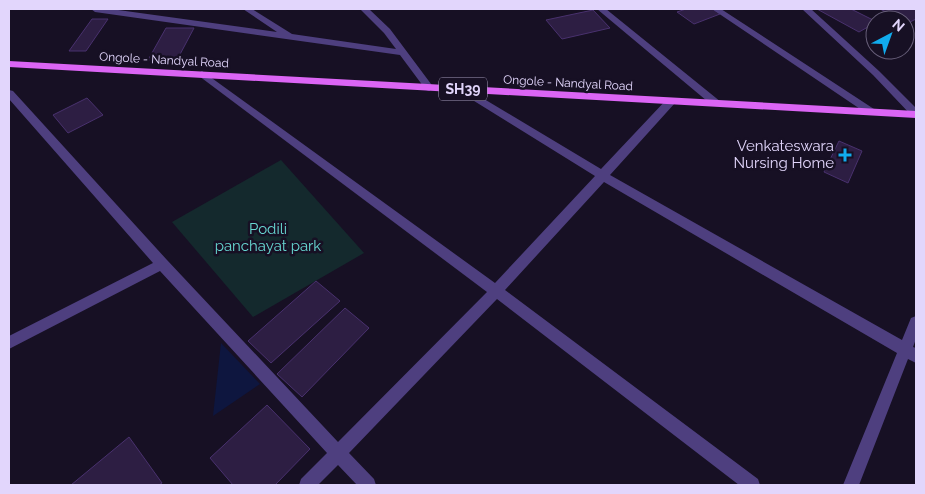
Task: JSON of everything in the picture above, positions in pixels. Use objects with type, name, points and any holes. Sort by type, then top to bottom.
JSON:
[{"type":"main road","name":"Ongole - Nandyal Road","points":[[9,64],[916,114]]},
{"type":"street","points":[[95,9],[403,53]]},
{"type":"street","points":[[247,9],[292,38]]},
{"type":"street","points":[[364,9],[387,31],[429,88]]},
{"type":"street","points":[[601,9],[718,104]]},
{"type":"street","points":[[716,9],[873,113]]},
{"type":"street","points":[[806,9],[876,72],[916,114]]},
{"type":"street","points":[[202,74],[496,291],[752,485]]},
{"type":"street","points":[[461,89],[604,176],[911,353]]},
{"type":"street","points":[[9,93],[162,264],[368,485]]},
{"type":"street","points":[[306,485],[496,291],[604,176],[671,101]]},
{"type":"street","points":[[9,343],[162,264]]},
{"type":"street","points":[[850,485],[911,353],[916,322]]},
{"type":"green space","name":"Podili panchayat park","points":[[281,160],[364,253],[253,317],[172,222]]},
{"type":"shaded area","points":[[221,343],[260,384],[213,416]]},
{"type":"building","points":[[686,9],[713,9],[720,14],[694,24],[677,12]]},
{"type":"building","points":[[817,9],[851,9],[865,16],[865,29],[859,32]]},
{"type":"building","points":[[880,9],[916,9],[916,19],[915,10]]},
{"type":"building","points":[[593,10],[610,28],[562,39],[546,20]]},
{"type":"building","points":[[92,19],[108,19],[86,51],[69,51]]},
{"type":"building","points":[[166,28],[194,28],[177,60],[148,60]]},
{"type":"building","points":[[87,98],[103,115],[68,133],[53,115]]},
{"type":"building","points":[[839,141],[862,151],[848,183],[824,172]]},
{"type":"building","points":[[316,281],[340,301],[271,363],[248,341]]},
{"type":"building","points":[[345,308],[369,328],[302,397],[277,374]]},
{"type":"building","points":[[267,405],[310,449],[275,485],[233,485],[210,458]]},
{"type":"building","points":[[129,437],[162,483],[159,485],[71,485]]},
{"type":"place","name":"Venkateswara Nursing Home","points":[[845,155]]}]
